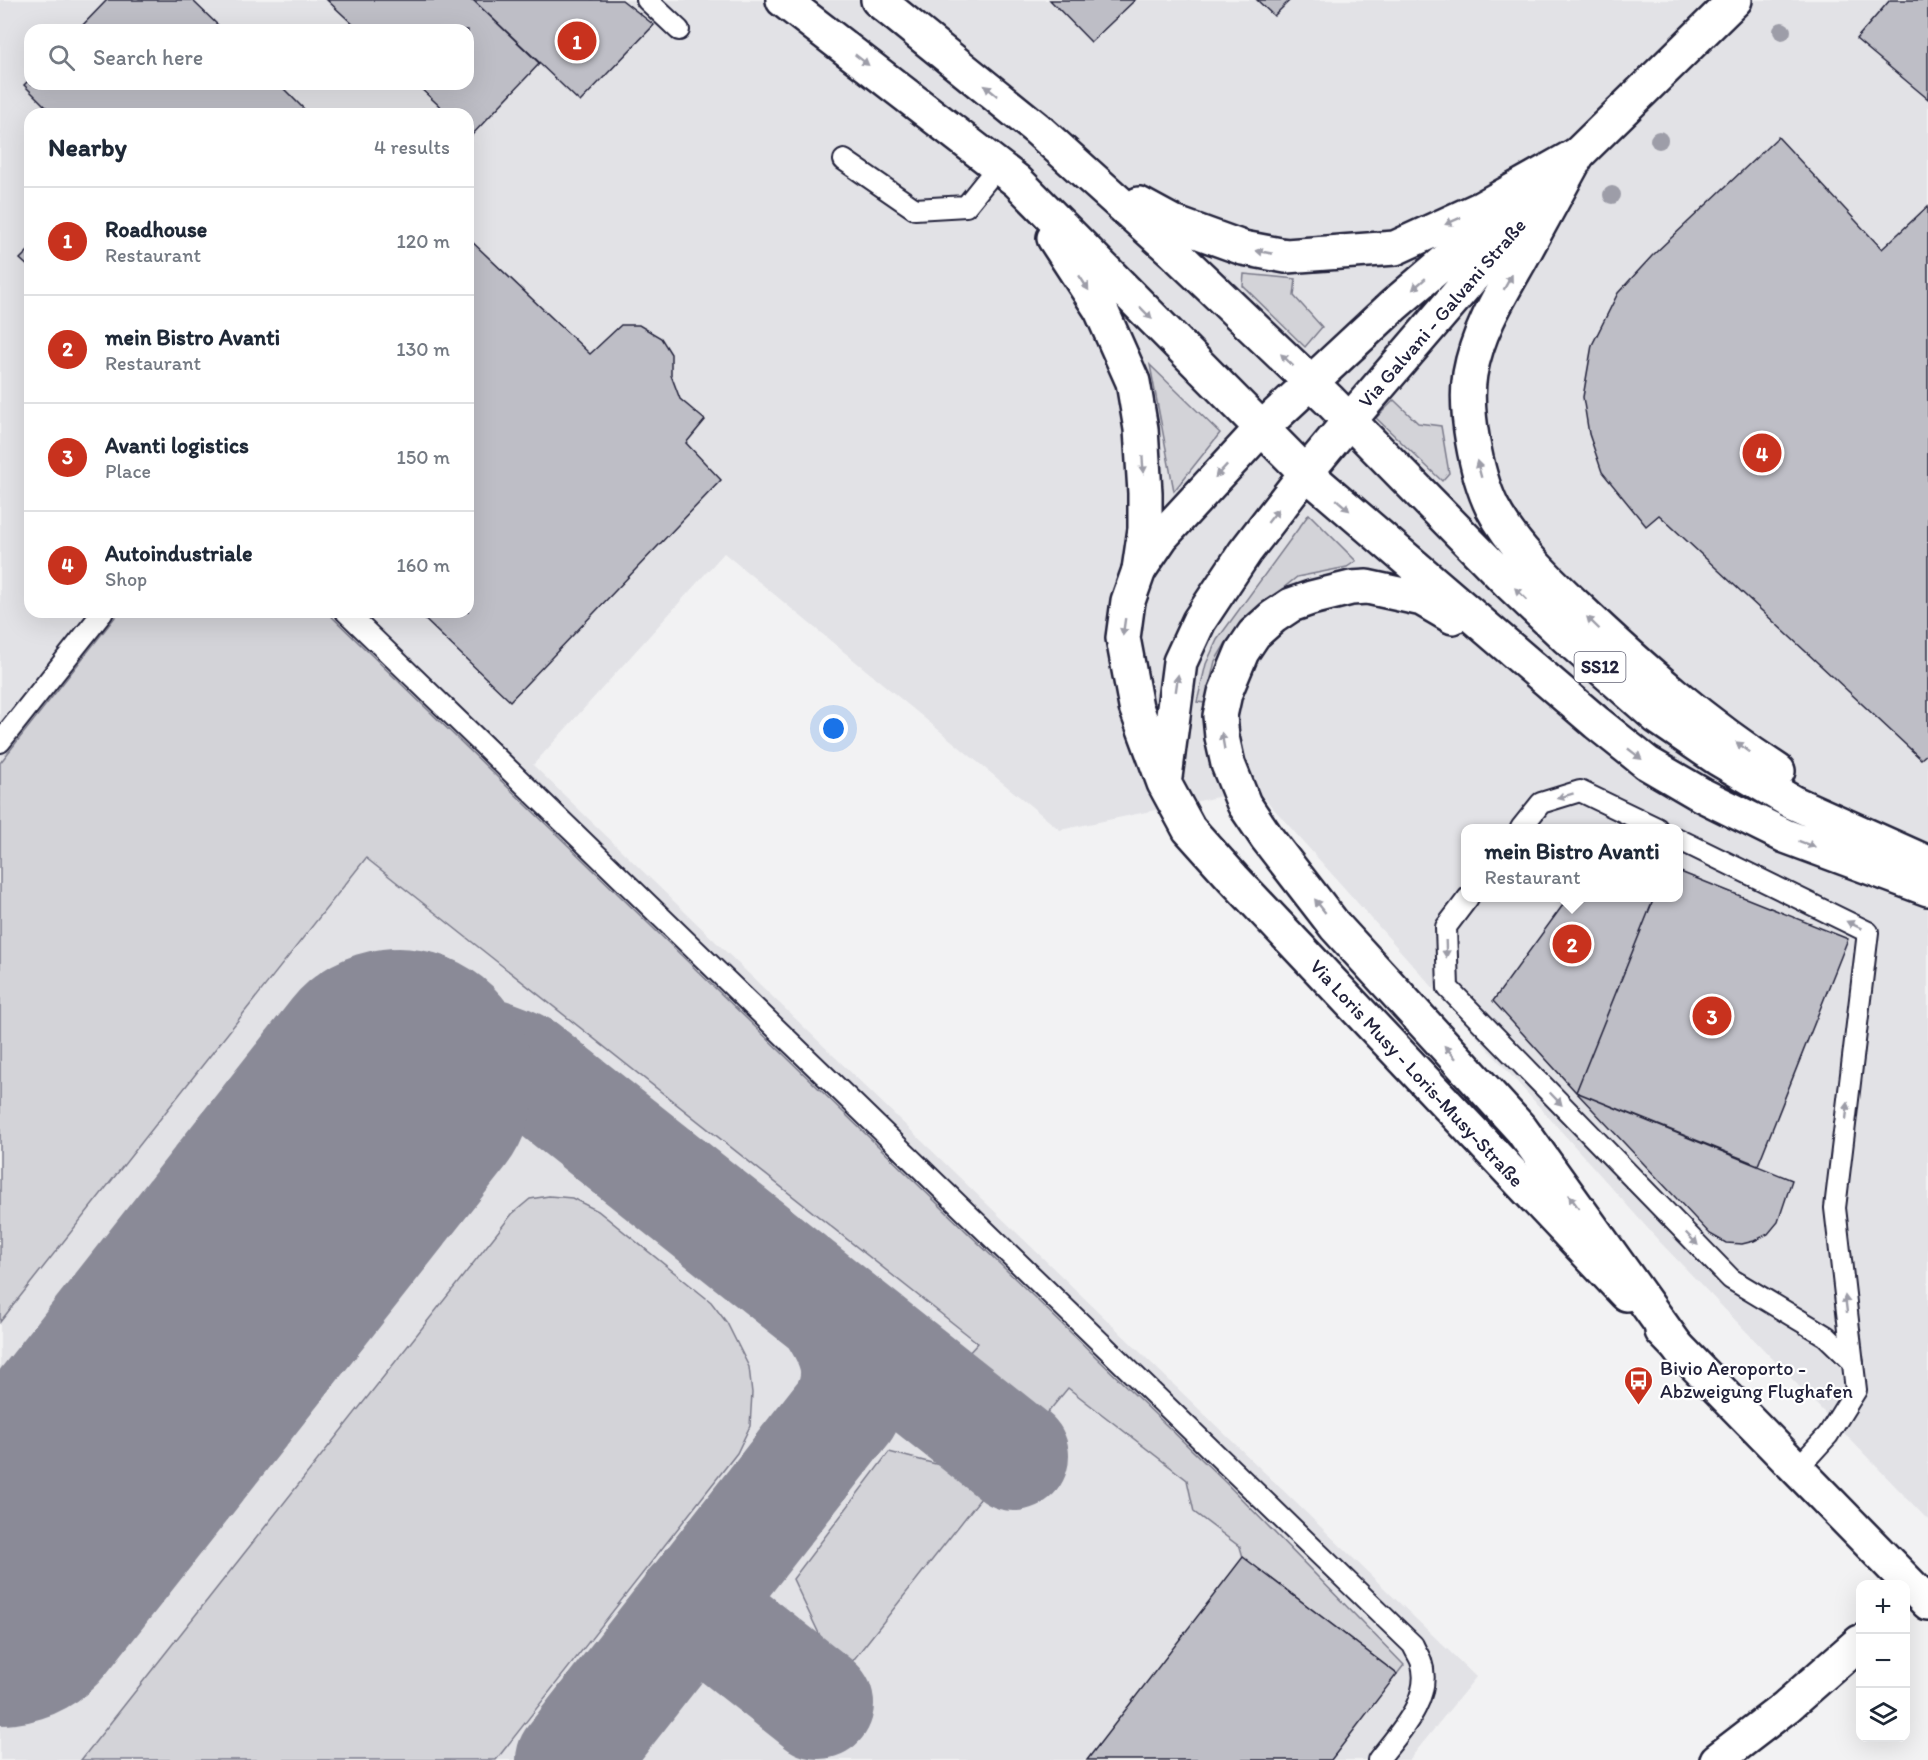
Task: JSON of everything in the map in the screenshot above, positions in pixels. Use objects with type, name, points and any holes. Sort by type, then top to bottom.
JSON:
[{"type":"main road","points":[[783,0],[1008,173],[1306,473],[1597,723]]},
{"type":"main road","points":[[878,0],[1036,128],[1091,176],[1330,401]]},
{"type":"main road","points":[[1139,570],[1161,536],[1261,429],[1330,401],[1394,305],[1492,221],[1578,154],[1735,0]]},
{"type":"main road","points":[[1091,176],[1174,223],[1243,248],[1286,256],[1395,248],[1482,208],[1578,154]]},
{"type":"main road","points":[[1578,154],[1494,307],[1474,359],[1469,392],[1473,436],[1476,461],[1491,506],[1502,525],[1549,580],[1626,654],[1756,757],[1896,850]]},
{"type":"main road","name":"Via Galvani - Galvani Straße","points":[[1306,473],[1330,401],[1578,154]]},
{"type":"main road","points":[[1008,173],[1101,310],[1133,382],[1141,429],[1145,494],[1145,529],[1139,570]]},
{"type":"main road","name":"SS12","points":[[1330,401],[1508,582],[1566,638],[1657,717],[1717,758],[1792,802],[1928,863]]},
{"type":"main road","points":[[1164,783],[1180,662],[1199,621],[1245,552],[1306,473]]},
{"type":"main road","name":"Via Loris Musy - Loris-Musy-Straße","points":[[1139,570],[1128,602],[1123,638],[1137,707],[1164,783],[1189,829],[1681,1352],[1920,1597]]},
{"type":"main road","points":[[1681,1352],[1521,1129],[1335,926],[1267,838],[1244,804],[1232,774],[1222,738],[1220,716],[1225,693],[1242,652],[1254,634],[1273,617],[1291,605],[1311,598],[1351,588],[1367,587],[1422,599],[1470,627],[1647,763],[1701,795],[1785,836],[1928,889]]},
{"type":"main road","points":[[1717,1760],[1786,1707],[1856,1646]]},
{"type":"lane","points":[[647,0],[679,30]]},
{"type":"lane","points":[[844,160],[915,209],[966,206],[1008,173]]},
{"type":"lane","points":[[0,742],[98,618]]},
{"type":"lane","points":[[352,618],[1413,1645],[1422,1662],[1424,1681],[1418,1702],[1401,1730],[1378,1760]]},
{"type":"lane","points":[[1524,824],[1541,803],[1580,791],[1649,824]]},
{"type":"lane","points":[[1683,841],[1868,932],[1835,1208],[1856,1390],[1828,1435],[1797,1469]]},
{"type":"lane","points":[[1464,902],[1446,927],[1448,988],[1731,1280],[1826,1336],[1853,1362]]},
{"type":"shaded area","points":[[0,0],[1928,0],[1928,1520],[1659,1241],[1256,789],[1060,830],[724,553],[533,765],[1476,1677],[1409,1760],[0,1760]]},
{"type":"shaded area","points":[[1244,274],[1296,279],[1294,296],[1322,327],[1305,347],[1243,286]]},
{"type":"shaded area","points":[[1150,365],[1220,433],[1174,491]]},
{"type":"shaded area","points":[[1394,400],[1418,423],[1441,426],[1449,473],[1442,481],[1376,418]]},
{"type":"shaded area","points":[[1309,514],[1356,561],[1347,567],[1297,577],[1257,609],[1227,641],[1215,661],[1205,703],[1197,702],[1206,664],[1217,640]]},
{"type":"shaded area","points":[[114,618],[333,618],[1226,1483],[1404,1665],[1397,1674],[1243,1557],[1240,1547],[1194,1512],[1187,1480],[1068,1388],[1045,1416],[967,1355],[978,1343],[366,858],[0,1322],[0,763]]},
{"type":"shaded area","points":[[549,1196],[572,1198],[598,1211],[711,1302],[727,1323],[749,1367],[752,1393],[750,1426],[737,1453],[496,1760],[81,1760],[512,1214],[530,1199]]},
{"type":"shaded area","points":[[889,1452],[963,1471],[988,1489],[851,1663],[823,1642],[793,1579]]},
{"type":"building","points":[[107,0],[192,0],[217,24],[84,24]]},
{"type":"building","points":[[327,0],[473,0],[540,63],[474,133],[474,108],[442,108],[422,90],[474,90],[474,24],[353,24]]},
{"type":"building","points":[[473,0],[622,0],[654,25],[580,102]]},
{"type":"building","points":[[1050,0],[1135,0],[1091,42]]},
{"type":"building","points":[[1257,0],[1290,0],[1274,16]]},
{"type":"building","points":[[1890,0],[1928,0],[1928,99],[1856,39]]},
{"type":"building","points":[[29,90],[285,90],[303,108],[47,108]]},
{"type":"building","points":[[1778,137],[1882,249],[1928,206],[1928,753],[1921,759],[1659,515],[1646,526],[1602,472],[1589,434],[1583,397],[1592,345],[1618,293],[1652,256]]},
{"type":"building","points":[[474,244],[590,354],[621,325],[639,325],[661,338],[671,354],[671,375],[680,399],[705,420],[686,443],[721,480],[510,701],[423,618],[474,618]]},
{"type":"building","points":[[1683,873],[1848,939],[1758,1165],[1576,1092],[1652,902],[1683,902]]},
{"type":"building","points":[[1565,902],[1652,902],[1576,1092],[1493,1001]]},
{"type":"building","points":[[1576,1092],[1792,1180],[1778,1222],[1768,1234],[1742,1244],[1726,1243],[1710,1234]]},
{"type":"building","points":[[1243,1557],[1397,1674],[1331,1760],[1087,1760]]},
{"type":"taxiway","points":[[398,1084],[421,1060],[446,1049],[460,1048],[488,1052],[525,1068],[830,1310],[850,1346],[855,1382],[846,1409],[571,1760]]},
{"type":"taxiway","points":[[830,1310],[1014,1456]]},
{"type":"taxiway","points":[[692,1604],[819,1704]]},
{"type":"runway","points":[[0,1589],[398,1084]]},
{"type":"place","name":"Roadhouse","points":[[577,41]]},
{"type":"place","name":"Autoindustriale","points":[[1762,453]]},
{"type":"place","name":"mein Bistro Avanti","points":[[1572,944]]},
{"type":"place","name":"Avanti logistics","points":[[1712,1016]]},
{"type":"place","name":"Bivio Aeroporto - Abzweigung Flughafen","points":[[1639,1406]]}]
